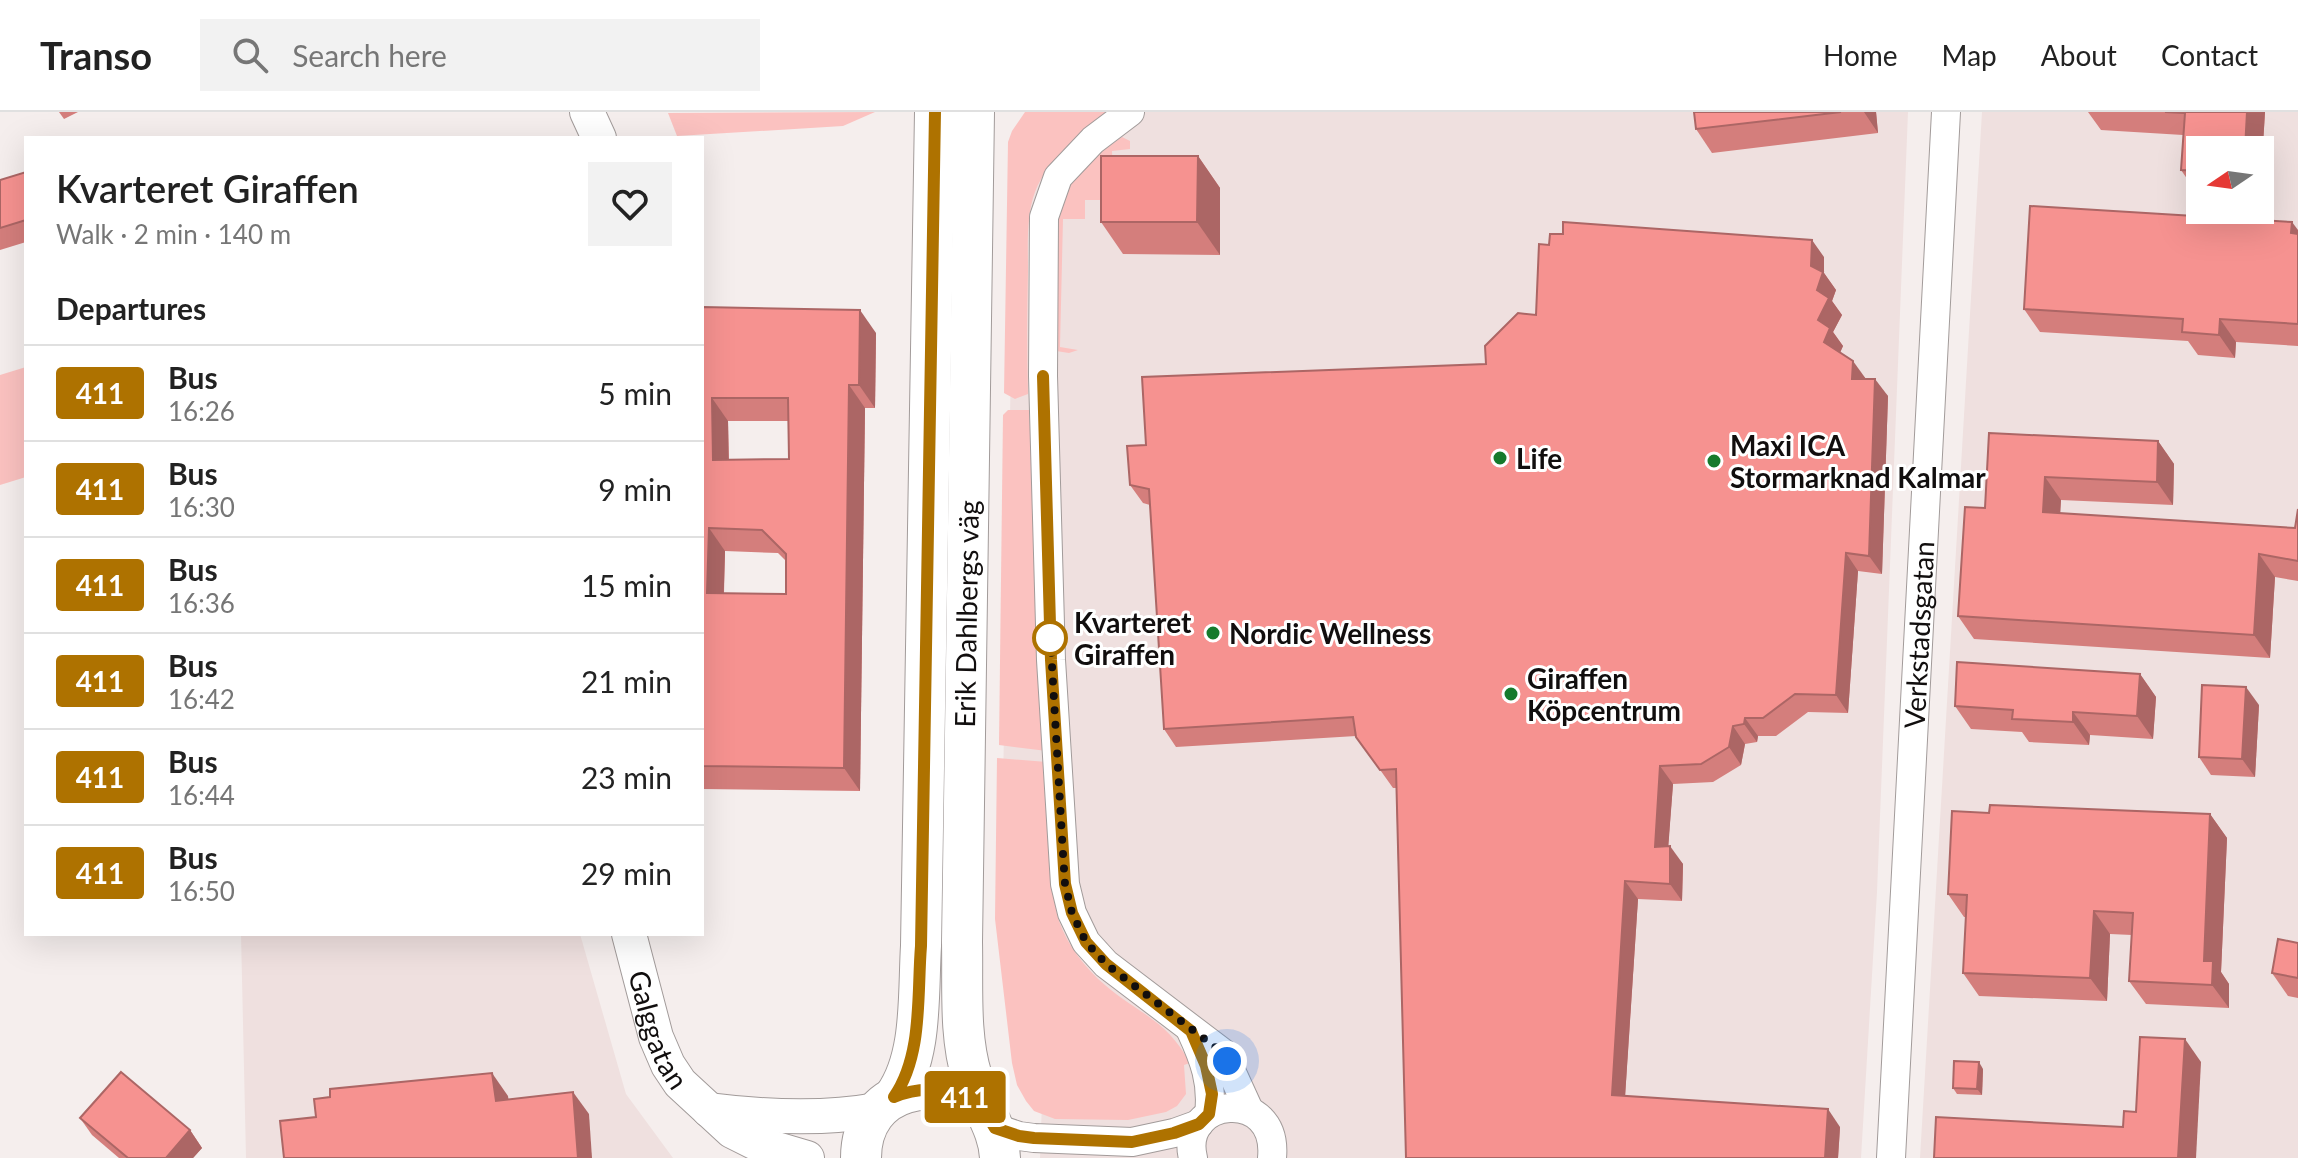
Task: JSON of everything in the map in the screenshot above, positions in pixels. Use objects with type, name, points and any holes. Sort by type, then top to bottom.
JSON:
[{"type":"main road","name":"Erik Dahlbergs väg","points":[[861,1158],[864,1134],[907,1075],[913,1053],[921,946],[935,112]]},
{"type":"main road","name":"Erik Dahlbergs väg","points":[[974,112],[962,942],[965,1040],[971,1077],[994,1133]]},
{"type":"main road","points":[[885,1104],[913,1091],[939,1091],[968,1098],[994,1133]]},
{"type":"street","points":[[587,112],[598,136]]},
{"type":"street","points":[[1130,112],[1093,140],[1058,177],[1044,217],[1043,376],[1050,645],[1065,884],[1072,913],[1086,942],[1106,964],[1223,1053],[1249,1110],[1264,1122],[1272,1138],[1272,1158]]},
{"type":"street","name":"Verkstadsgatan","points":[[1891,1158],[1946,112]]},
{"type":"street","name":"Galggatan","points":[[629,936],[647,1008],[668,1065],[686,1090],[740,1136],[807,1158]]},
{"type":"street","points":[[1191,1031],[1206,1066],[1212,1094],[1204,1119],[1193,1136],[1193,1158]]},
{"type":"street","name":"Galggatan","points":[[709,1110],[839,1117],[885,1104]]},
{"type":"street","points":[[994,1133],[1132,1142],[1174,1133],[1232,1107],[1249,1110]]},
{"type":"shaded area","points":[[875,112],[843,126],[677,136],[668,113]]},
{"type":"shaded area","points":[[1025,112],[1109,112],[1057,157],[1035,192],[1028,231],[1028,394],[1015,399],[1004,393],[1008,142]]},
{"type":"shaded area","points":[[1039,112],[1908,112],[1877,892],[1861,1158],[1040,1158],[1042,1102],[1003,785],[1011,364]]},
{"type":"shaded area","points":[[1982,112],[2298,112],[2298,1158],[1920,1158]]},
{"type":"shaded area","points":[[1122,137],[1130,141],[1130,149],[1112,151],[1114,200],[1085,200],[1085,219],[1063,219],[1060,347],[1078,350],[1069,353],[1056,351],[1056,214],[1067,189],[1083,165]]},
{"type":"shaded area","points":[[24,368],[24,478],[0,485],[0,375]]},
{"type":"shaded area","points":[[1008,410],[1029,410],[1047,751],[999,745],[1003,415]]},
{"type":"shaded area","points":[[997,758],[1047,762],[1054,891],[1059,921],[1072,948],[1091,971],[1172,1036],[1190,1063],[1184,1065],[1186,1094],[1177,1106],[1166,1112],[1128,1120],[1055,1119],[1034,1111],[1017,1085],[995,919]]},
{"type":"shaded area","points":[[241,936],[581,936],[626,1094],[673,1158],[246,1158]]},
{"type":"building","points":[[1694,112],[1841,112],[1696,129]]},
{"type":"building","points":[[2165,112],[2247,112],[2246,136],[2186,136],[2186,170],[2181,170],[2185,113]]},
{"type":"building","points":[[1101,156],[1198,156],[1197,222],[1101,222]]},
{"type":"building","points":[[24,173],[24,221],[0,228],[0,180]]},
{"type":"building","points":[[2030,206],[2186,216],[2186,224],[2292,222],[2291,233],[2298,234],[2298,324],[2220,319],[2219,335],[2182,332],[2183,319],[2024,309]]},
{"type":"building","name":"Giraffen Köpcentrum","points":[[1563,222],[1812,240],[1811,266],[1823,272],[1817,290],[1829,298],[1818,320],[1830,328],[1824,342],[1853,361],[1852,379],[1875,379],[1869,556],[1846,553],[1836,695],[1795,694],[1763,718],[1745,718],[1744,724],[1733,726],[1729,747],[1701,764],[1660,766],[1655,847],[1670,846],[1670,884],[1625,881],[1612,1095],[1828,1109],[1825,1158],[1406,1158],[1396,769],[1380,770],[1356,737],[1353,717],[1164,729],[1149,489],[1130,485],[1127,446],[1146,445],[1142,377],[1486,364],[1485,346],[1518,313],[1536,315],[1539,244],[1549,245],[1550,234],[1563,234]]},
{"type":"building","points":[[704,307],[860,310],[859,385],[849,385],[844,768],[704,766]],"holes":[[[712,398],[788,398],[789,459],[713,460]],[[709,528],[762,530],[786,554],[786,594],[707,593]]]},
{"type":"building","points":[[1989,433],[2158,441],[2157,482],[2045,477],[2043,512],[2295,528],[2298,509],[2298,561],[2259,554],[2254,635],[1958,616],[1965,507],[1985,508]]},
{"type":"building","points":[[1957,662],[2140,674],[2137,716],[2073,712],[2073,722],[2012,719],[2013,710],[1955,706]]},
{"type":"building","points":[[2202,685],[2246,687],[2242,759],[2199,757]]},
{"type":"building","points":[[1990,805],[2210,814],[2204,961],[2213,961],[2212,985],[2129,981],[2133,913],[2094,911],[2090,978],[1963,973],[1967,895],[1948,894],[1952,811],[1989,813]]},
{"type":"building","points":[[2278,939],[2298,943],[2298,978],[2272,973]]},
{"type":"building","points":[[2140,1037],[2185,1039],[2178,1158],[1934,1158],[1936,1117],[2123,1127],[2124,1111],[2136,1112]]},
{"type":"building","points":[[1954,1061],[1979,1062],[1977,1089],[1953,1088]]},
{"type":"building","points":[[121,1072],[190,1130],[166,1158],[128,1158],[80,1118]]},
{"type":"building","points":[[492,1073],[496,1101],[573,1092],[578,1158],[284,1158],[280,1121],[316,1117],[314,1099],[330,1097],[330,1089]]},
{"type":"bus line","name":"411","points":[[935,112],[921,946],[913,1053],[907,1075],[894,1097],[921,1090],[959,1094],[987,1113],[995,1128],[1019,1136],[1132,1142],[1199,1124],[1209,1114],[1212,1094],[1205,1061],[1191,1031],[1106,964],[1086,942],[1072,913],[1065,884],[1051,660],[1043,376]]},
{"type":"place","name":"Life","points":[[1500,458]]},
{"type":"place","name":"Maxi ICA Stormarknad Kalmar","points":[[1714,461]]},
{"type":"place","name":"Nordic Wellness","points":[[1213,633]]},
{"type":"place","name":"Kvarteret Giraffen","points":[[1050,638]]},
{"type":"place","name":"Giraffen Köpcentrum","points":[[1511,694]]},
{"type":"route","points":[[1050,638],[1050,631],[1065,884],[1072,913],[1086,942],[1106,964],[1223,1053],[1227,1061]]}]
